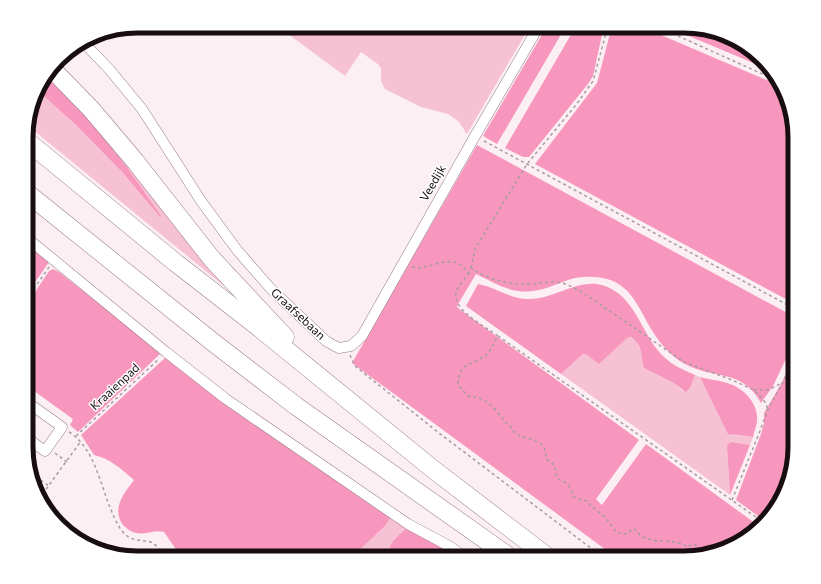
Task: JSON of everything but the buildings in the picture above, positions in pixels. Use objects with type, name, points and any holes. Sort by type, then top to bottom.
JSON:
[{"type":"highway","points":[[55,72],[92,109],[212,259],[277,328],[319,377]]},
{"type":"highway","points":[[33,146],[434,470],[540,551]]},
{"type":"highway","points":[[33,197],[170,309],[290,401],[501,551]]},
{"type":"street","name":"Veedijk","points":[[346,347],[351,346],[362,336],[535,33]]},
{"type":"street","name":"Graafsebaan","points":[[87,46],[109,69],[142,110],[201,201],[270,289],[326,340],[339,348],[346,347]]},
{"type":"street","points":[[33,243],[226,399],[408,524],[456,551]]},
{"type":"street","points":[[33,406],[62,427],[45,451],[33,442]]},
{"type":"path","points":[[606,33],[593,81],[576,105],[527,164],[475,249],[471,268],[456,292],[457,302],[462,311],[759,519]]},
{"type":"path","points":[[672,33],[770,77]]},
{"type":"path","points":[[475,136],[788,305]]},
{"type":"path","points":[[33,290],[53,260]]},
{"type":"path","points":[[403,263],[415,268],[424,268],[441,262],[452,262],[466,270],[468,274]]},
{"type":"path","points":[[471,268],[478,273],[498,280],[518,284],[550,281],[566,284],[582,292],[684,362],[754,390],[765,402],[768,409]]},
{"type":"path","points":[[498,336],[486,355],[465,365],[461,370],[458,383],[462,390],[470,397],[474,396],[484,400],[502,417],[510,426],[512,431],[542,445],[545,450],[547,460],[553,463],[556,468],[556,475],[558,479],[565,482],[569,486],[574,497],[587,501],[605,517],[617,533],[627,534],[631,530],[635,529],[642,536],[664,542],[682,542],[688,547],[692,544],[696,545],[695,550]]},
{"type":"path","points":[[346,347],[355,366],[439,433],[595,551]]},
{"type":"path","name":"Kraaienpad","points":[[76,436],[166,352]]},
{"type":"path","points":[[732,500],[768,409],[788,371]]},
{"type":"path","points":[[754,390],[768,390],[783,382]]},
{"type":"path","points":[[62,427],[76,436],[90,454],[113,516],[119,528],[130,538],[155,543],[160,551]]},
{"type":"path","points":[[44,493],[81,441]]},
{"type":"path","points":[[48,447],[67,462]]},
{"type":"path","points":[[38,478],[49,486]]},
{"type":"shaded area","points":[[287,33],[526,33],[467,134],[459,122],[448,114],[421,107],[385,89],[381,81],[381,69],[379,65],[361,52],[345,76]]},
{"type":"shaded area","points":[[543,33],[562,33],[497,144],[483,136]]},
{"type":"shaded area","points":[[572,33],[602,33],[593,76],[529,157],[523,157],[505,148]]},
{"type":"shaded area","points":[[610,33],[656,33],[773,83],[780,97],[788,130],[788,300],[535,164],[597,83]]},
{"type":"shaded area","points":[[682,33],[691,33],[718,38],[747,54],[760,66]]},
{"type":"shaded area","points":[[50,79],[86,115],[128,169],[161,216],[160,217],[123,173],[76,125],[42,95]]},
{"type":"shaded area","points":[[42,95],[76,125],[123,173],[160,217],[86,115],[87,113],[251,308],[33,130],[38,103]]},
{"type":"shaded area","points":[[477,145],[788,313],[788,354],[773,386],[761,403],[745,384],[736,379],[696,369],[676,358],[656,337],[640,308],[630,294],[616,282],[607,279],[580,277],[539,290],[525,292],[496,284],[476,274],[457,306],[639,440],[596,499],[602,505],[646,444],[755,523],[742,534],[718,546],[698,550],[607,551],[352,363]]},
{"type":"shaded area","points":[[33,249],[49,262],[33,285]]},
{"type":"shaded area","points":[[53,269],[59,272],[161,353],[78,432],[70,425],[73,419],[33,390],[33,295],[49,271]]},
{"type":"shaded area","points":[[478,284],[516,298],[523,299],[541,298],[583,284],[604,286],[615,291],[630,305],[651,341],[664,357],[674,365],[695,375],[690,388],[686,392],[672,382],[644,368],[640,348],[631,337],[627,338],[599,364],[586,354],[583,354],[561,374],[466,306]]},
{"type":"shaded area","points":[[629,337],[639,345],[644,368],[672,382],[682,390],[688,391],[695,375],[700,377],[732,435],[753,437],[750,445],[732,442],[727,447],[730,495],[561,374],[583,354]]},
{"type":"shaded area","points":[[166,357],[277,439],[391,517],[385,526],[358,551],[179,551],[175,548],[164,532],[157,531],[134,533],[123,525],[118,513],[120,501],[134,480],[111,462],[94,455],[81,435]]},
{"type":"shaded area","points":[[788,370],[788,454],[786,468],[783,481],[774,499],[760,518],[736,500],[761,434],[764,423],[764,413]]},
{"type":"shaded area","points":[[700,377],[736,386],[750,398],[756,410],[757,416],[753,437],[728,434]]},
{"type":"shaded area","points":[[732,442],[750,445],[730,495],[727,447],[728,444]]},
{"type":"shaded area","points":[[391,517],[407,527],[394,539],[391,551],[358,551],[385,526]]},
{"type":"shaded area","points":[[407,527],[448,551],[389,551],[391,544]]}]
